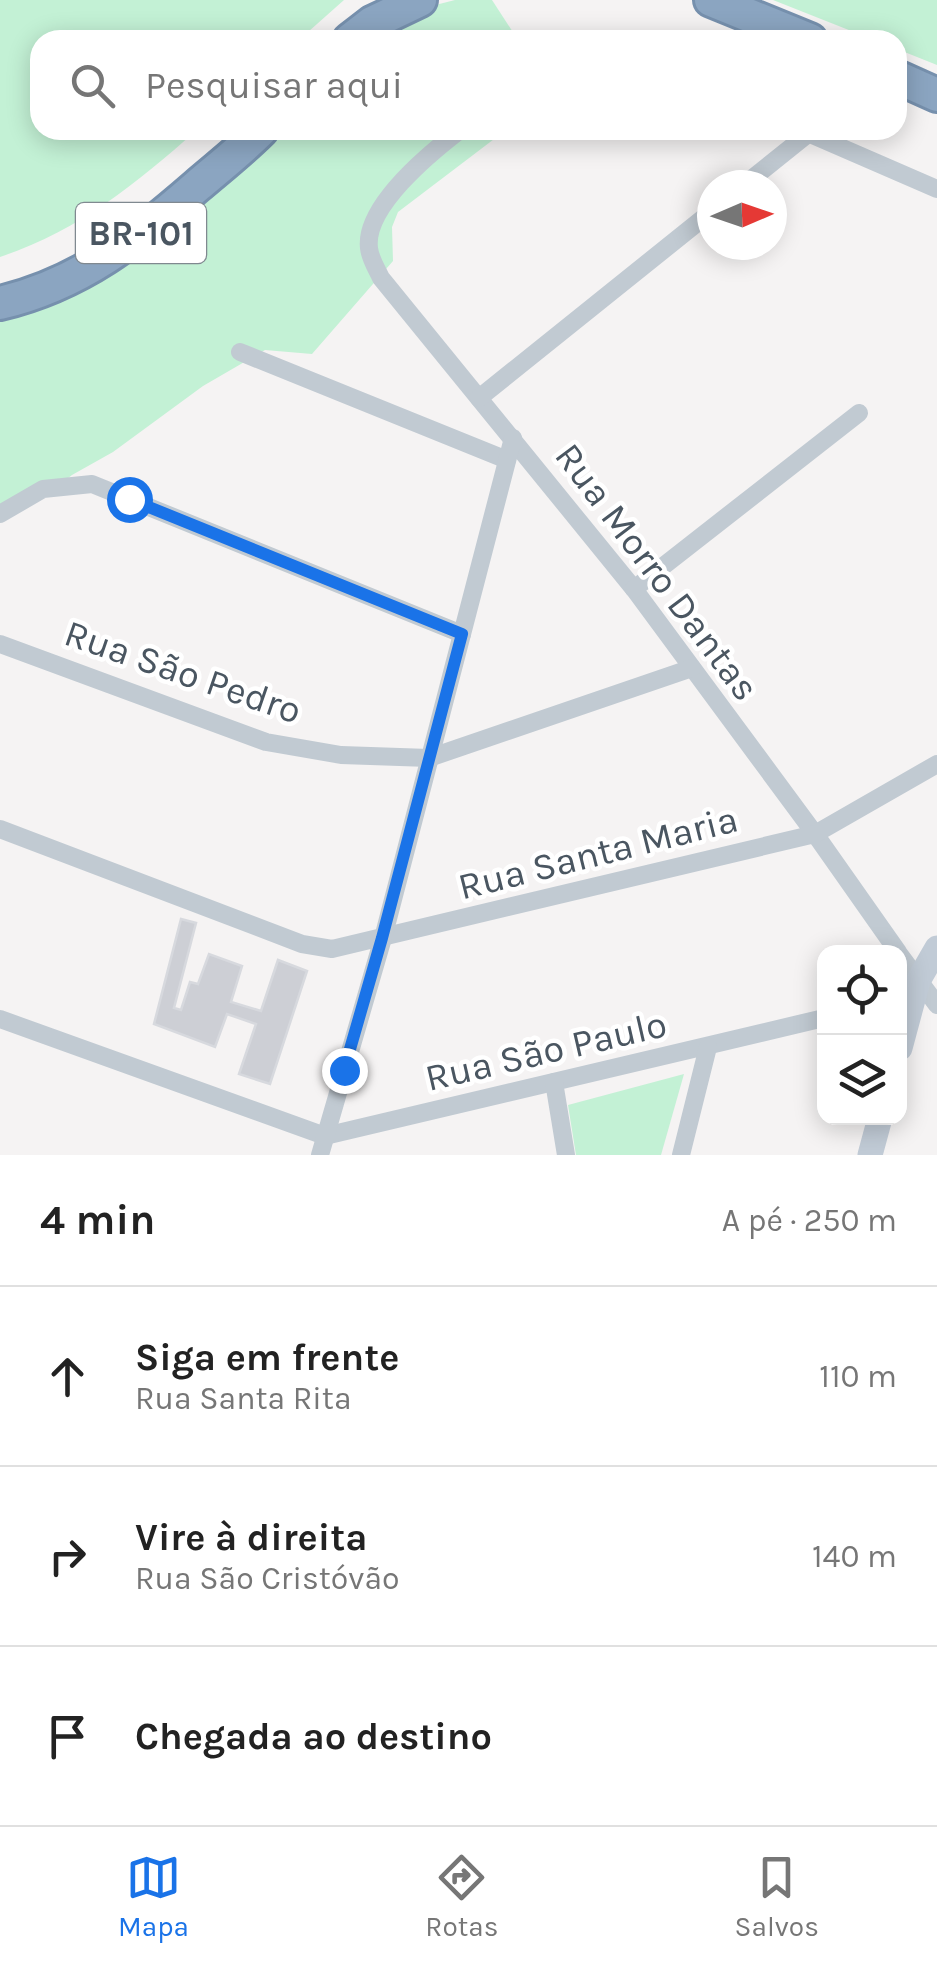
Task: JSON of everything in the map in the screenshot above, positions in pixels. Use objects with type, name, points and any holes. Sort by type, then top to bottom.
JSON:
[{"type":"highway","points":[[364,30],[420,0]]},
{"type":"highway","points":[[711,0],[785,30]]},
{"type":"highway","points":[[907,81],[937,94]]},
{"type":"highway","name":"BR-101","points":[[0,303],[60,285],[108,258],[156,222],[250,140]]},
{"type":"main road","points":[[904,1035],[937,948]]},
{"type":"main road","points":[[870,1155],[878,1125]]},
{"type":"street","name":"Rua Morro Dantas","points":[[448,140],[404,178],[372,223],[369,249],[381,278],[634,589],[893,945]]},
{"type":"street","points":[[761,170],[796,140]]},
{"type":"street","points":[[824,140],[937,189]]},
{"type":"street","points":[[479,398],[697,223]]},
{"type":"street","points":[[240,352],[507,460]]},
{"type":"street","points":[[634,589],[859,414]]},
{"type":"street","points":[[320,1155],[382,938],[513,438]]},
{"type":"street","points":[[0,514],[43,489],[92,484],[462,634]]},
{"type":"street","name":"Rua São Pedro","points":[[0,644],[266,742],[341,755],[429,758],[692,668]]},
{"type":"street","name":"Rua Santa Maria","points":[[0,829],[302,944],[332,948],[815,834],[937,764]]},
{"type":"street","points":[[0,1020],[325,1136]]},
{"type":"street","name":"Rua São Paulo","points":[[325,1136],[817,1020]]},
{"type":"street","points":[[681,1155],[708,1047]]},
{"type":"street","points":[[554,1082],[566,1155]]},
{"type":"green space","points":[[0,0],[344,0],[310,30],[30,30],[30,140],[185,140],[105,204],[56,234],[0,257]]},
{"type":"green space","points":[[455,0],[492,0],[512,30],[386,30],[412,11]]},
{"type":"green space","points":[[773,0],[937,0],[937,65],[907,53],[907,30],[849,30]]},
{"type":"green space","points":[[252,140],[493,140],[398,212],[392,227],[393,261],[312,354],[265,350],[203,386],[51,492],[0,519],[0,316]]},
{"type":"green space","points":[[684,1074],[661,1155],[576,1155],[568,1105]]},
{"type":"building","points":[[181,919],[196,923],[174,1008],[181,1010],[190,982],[198,984],[209,954],[242,966],[231,1002],[261,1011],[278,960],[307,971],[270,1084],[239,1074],[256,1024],[227,1014],[215,1047],[154,1024]]},
{"type":"route","points":[[129,499],[462,634],[344,1070]]}]
